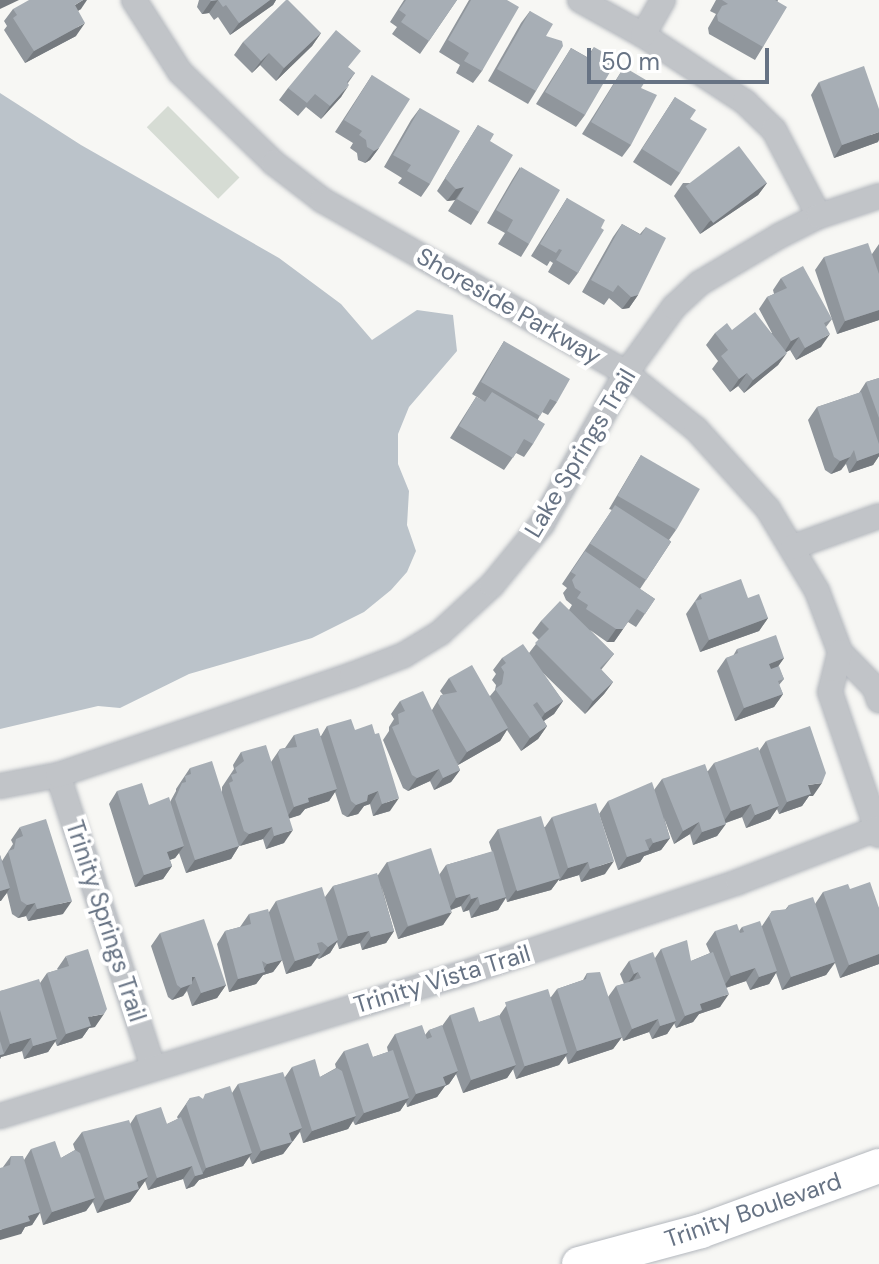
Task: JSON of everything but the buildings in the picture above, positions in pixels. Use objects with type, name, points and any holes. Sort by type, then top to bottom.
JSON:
[{"type":"main road","name":"Trinity Boulevard","points":[[579,1264],[701,1231],[879,1166]]},
{"type":"street","name":"Shoreside Parkway","points":[[134,0],[180,72],[253,144],[322,200],[626,373],[696,429],[768,509],[817,591],[840,652],[875,688],[879,700]]},
{"type":"street","points":[[580,0],[643,35],[745,102],[774,130],[819,216]]},
{"type":"street","points":[[643,35],[663,0]]},
{"type":"street","name":"Lake Springs Trail","points":[[0,786],[58,775],[352,675],[404,655],[440,633],[492,585],[542,524],[626,373],[674,307],[700,283],[819,216],[879,196]]},
{"type":"street","points":[[793,547],[879,516]]},
{"type":"street","points":[[840,652],[830,692],[878,831]]},
{"type":"street","name":"Trinity Springs Trail","points":[[58,775],[153,1067]]},
{"type":"street","name":"Trinity Vista Trail","points":[[0,1116],[459,975],[738,882],[878,831]]},
{"type":"shaded area","points":[[0,93],[81,145],[279,258],[341,304],[372,340],[417,310],[453,315],[457,351],[409,407],[398,434],[398,464],[409,491],[407,525],[416,551],[407,572],[391,590],[364,612],[312,638],[189,674],[120,708],[98,706],[0,729]]},
{"type":"shaded area","points":[[168,106],[239,177],[218,199],[147,127]]}]
